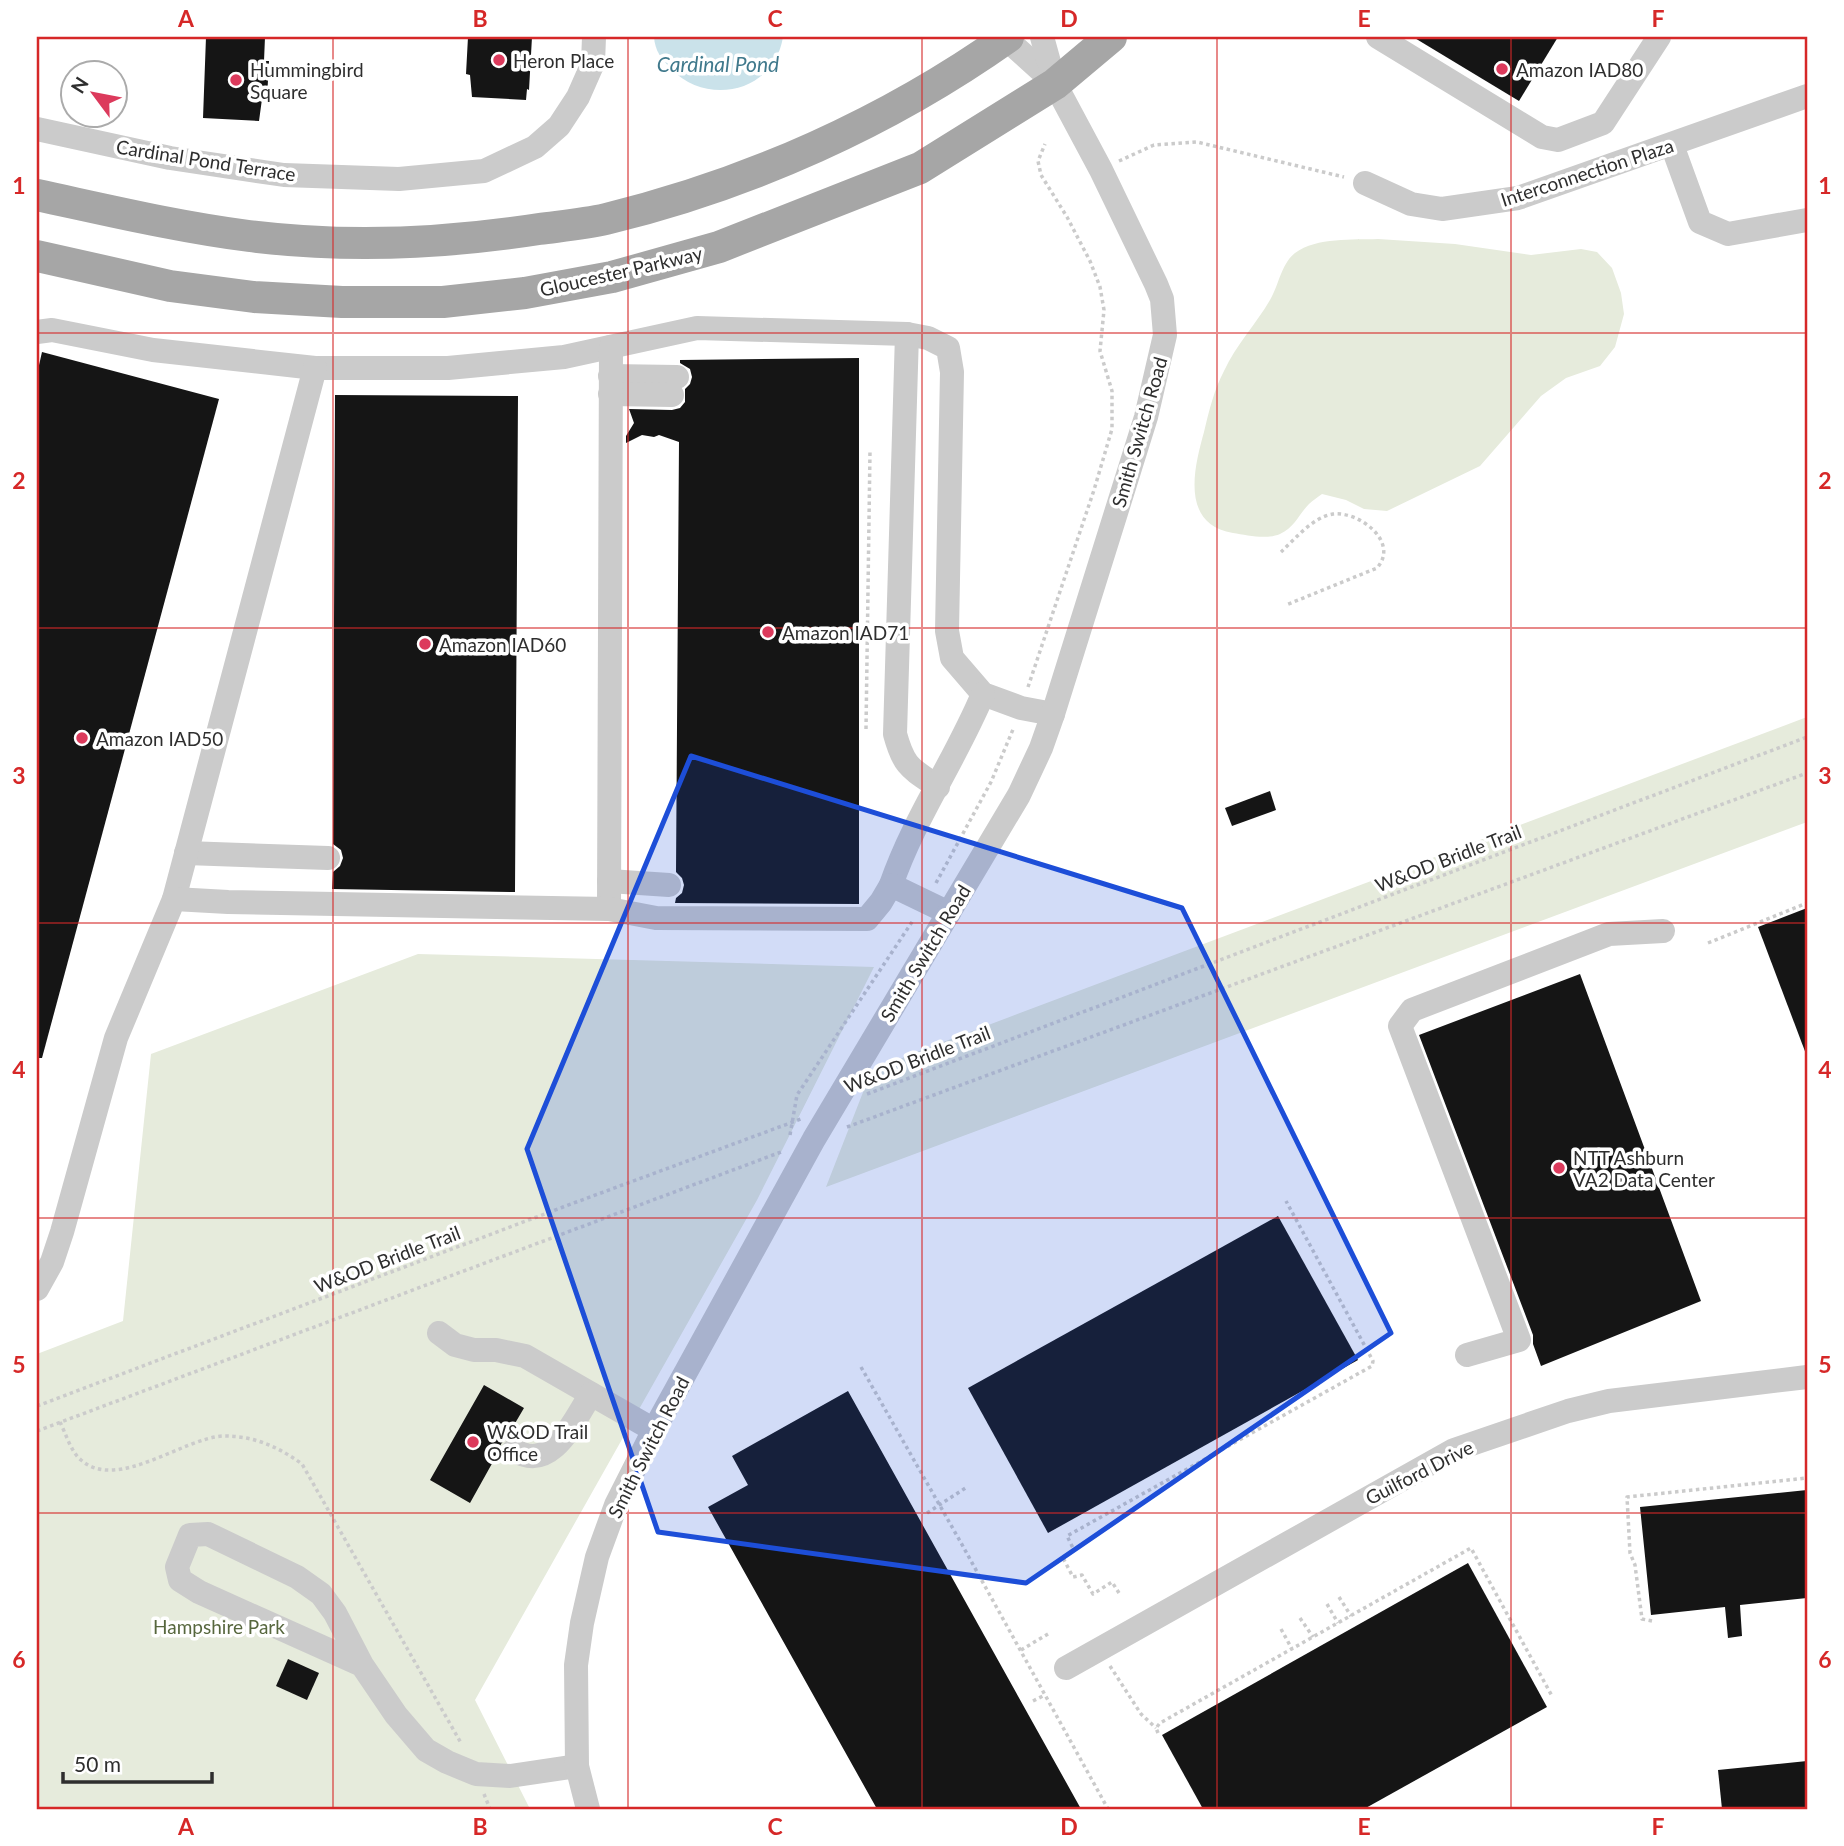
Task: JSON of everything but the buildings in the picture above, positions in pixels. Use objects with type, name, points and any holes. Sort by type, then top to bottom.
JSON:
[{"type":"main road","points":[[37,195],[176,225],[250,236],[322,242],[404,243],[502,235],[604,219],[688,196],[839,136],[926,92],[1006,37]]},
{"type":"main road","name":"Gloucester Parkway","points":[[37,256],[170,286],[254,297],[342,302],[443,302],[525,293],[612,277],[719,247],[920,168],[1055,84],[1111,37]]},
{"type":"street","name":"Cardinal Pond Terrace","points":[[37,129],[170,158],[284,175],[399,179],[484,171],[535,147],[559,126],[578,97],[593,63],[594,37]]},
{"type":"street","name":"Smith Switch Road","points":[[1006,37],[1055,84]]},
{"type":"street","name":"Smith Switch Road","points":[[587,1809],[577,1766],[576,1676],[582,1623],[597,1557],[616,1505],[653,1430],[814,1139],[1019,795],[1053,714],[1146,417],[1165,335],[1162,299],[1101,170],[1055,84],[1042,37]]},
{"type":"street","points":[[1378,37],[1542,137],[1558,139],[1603,123],[1659,37]]},
{"type":"street","name":"Interconnection Plaza","points":[[1364,183],[1411,204],[1441,209],[1518,198],[1807,96]]},
{"type":"street","points":[[1672,145],[1700,222],[1728,234],[1807,220]]},
{"type":"street","points":[[37,332],[52,330],[153,351],[316,368],[447,368],[564,357],[697,328],[907,334],[928,338],[948,348],[952,372],[947,631],[952,658],[984,694],[1021,708],[1053,714]]},
{"type":"street","points":[[907,334],[895,734],[901,757],[909,768],[938,787]]},
{"type":"street","points":[[608,909],[611,347]]},
{"type":"street","points":[[37,1289],[52,1262],[62,1232],[116,1038],[174,899],[316,368]]},
{"type":"street","points":[[610,385],[675,386]]},
{"type":"street","points":[[174,899],[241,903],[608,909],[656,918],[867,919],[891,884],[903,850],[966,734],[984,694]]},
{"type":"street","points":[[186,853],[328,858]]},
{"type":"street","points":[[609,881],[669,885]]},
{"type":"street","points":[[891,884],[949,913]]},
{"type":"street","points":[[1467,1355],[1519,1340],[1400,1026],[1412,1010],[1609,933],[1663,931]]},
{"type":"street","points":[[439,1333],[456,1345],[474,1350],[496,1350],[526,1356],[653,1430]]},
{"type":"street","name":"Guilford Drive","points":[[1066,1668],[1454,1450],[1568,1411],[1609,1401],[1807,1377]]},
{"type":"street","points":[[514,1450],[522,1455],[543,1455],[559,1444],[591,1394]]},
{"type":"street","points":[[362,1665],[199,1592],[180,1580],[177,1567],[190,1535],[208,1534],[297,1577],[321,1594],[335,1613],[362,1665],[397,1715],[426,1750],[476,1774],[510,1776],[577,1766]]},
{"type":"path","points":[[1101,170],[1144,148],[1164,143],[1197,142],[1364,183]]},
{"type":"path","points":[[789,1136],[797,1095],[887,956],[927,901],[991,782],[1021,708],[1112,429],[1112,391],[1100,351],[1104,310],[1100,287],[1067,217],[1041,175],[1038,161],[1045,144]]},
{"type":"path","points":[[866,729],[870,451]]},
{"type":"path","points":[[1281,552],[1319,519],[1333,514],[1347,516],[1367,525],[1379,536],[1384,549],[1383,559],[1377,568],[1286,605]]},
{"type":"path","name":"W&OD Bridle Trail","points":[[37,1406],[792,1123],[1807,737]]},
{"type":"path","points":[[37,1431],[733,1172],[814,1139],[1807,773]]},
{"type":"path","points":[[1708,943],[1807,903]]},
{"type":"path","points":[[1119,1593],[1112,1582],[1093,1594],[1082,1575],[1073,1577],[1063,1558],[1074,1548],[1067,1536],[1372,1366],[1373,1361],[1356,1327],[1286,1201]]},
{"type":"path","points":[[860,1367],[1108,1809]]},
{"type":"path","points":[[1652,1621],[1642,1619],[1635,1565],[1630,1553],[1627,1497],[1807,1478]]},
{"type":"path","points":[[927,1513],[967,1487]]},
{"type":"path","points":[[1102,1663],[1109,1665],[1117,1674],[1141,1714],[1157,1730],[1292,1649],[1471,1548],[1552,1696]]},
{"type":"path","points":[[1339,1597],[1350,1616]]},
{"type":"path","points":[[1327,1604],[1338,1623]]},
{"type":"path","points":[[1300,1618],[1313,1637]]},
{"type":"path","points":[[1281,1629],[1292,1649]]},
{"type":"path","points":[[1021,1650],[1048,1634]]},
{"type":"path","points":[[1033,1701],[1045,1695]]},
{"type":"highlighted area","points":[[691,756],[1182,908],[1391,1333],[1026,1583],[658,1532],[527,1149]]},
{"type":"green space","points":[[1378,239],[1455,244],[1531,255],[1581,249],[1597,252],[1612,268],[1621,293],[1624,314],[1615,347],[1600,366],[1566,378],[1541,396],[1480,466],[1387,511],[1364,509],[1346,500],[1322,494],[1309,504],[1289,528],[1275,536],[1250,536],[1216,528],[1198,507],[1195,477],[1212,401],[1229,361],[1270,300],[1283,269],[1295,253],[1324,242]]},
{"type":"green space","points":[[1807,717],[1807,822],[826,1187],[869,1077],[906,1056]]},
{"type":"green space","name":"Hampshire Park","points":[[418,954],[874,967],[757,1200],[475,1700],[530,1809],[37,1809],[37,1354],[123,1321],[151,1054]]},
{"type":"water","name":"Cardinal Pond","points":[[654,37],[783,37],[777,56],[767,71],[738,88],[720,90],[703,88],[686,81],[671,69],[659,54]]},
{"type":"place","name":"Heron Place","points":[[499,60]]},
{"type":"place","name":"Amazon IAD80","points":[[1502,69]]},
{"type":"place","name":"Hummingbird Square","points":[[236,80]]},
{"type":"place","name":"Amazon IAD71","points":[[768,632]]},
{"type":"place","name":"Amazon IAD60","points":[[425,644]]},
{"type":"place","name":"Amazon IAD50","points":[[82,738]]},
{"type":"place","name":"NTT Ashburn VA2 Data Center","points":[[1559,1168]]},
{"type":"place","name":"W&OD Trail Office","points":[[473,1442]]}]
